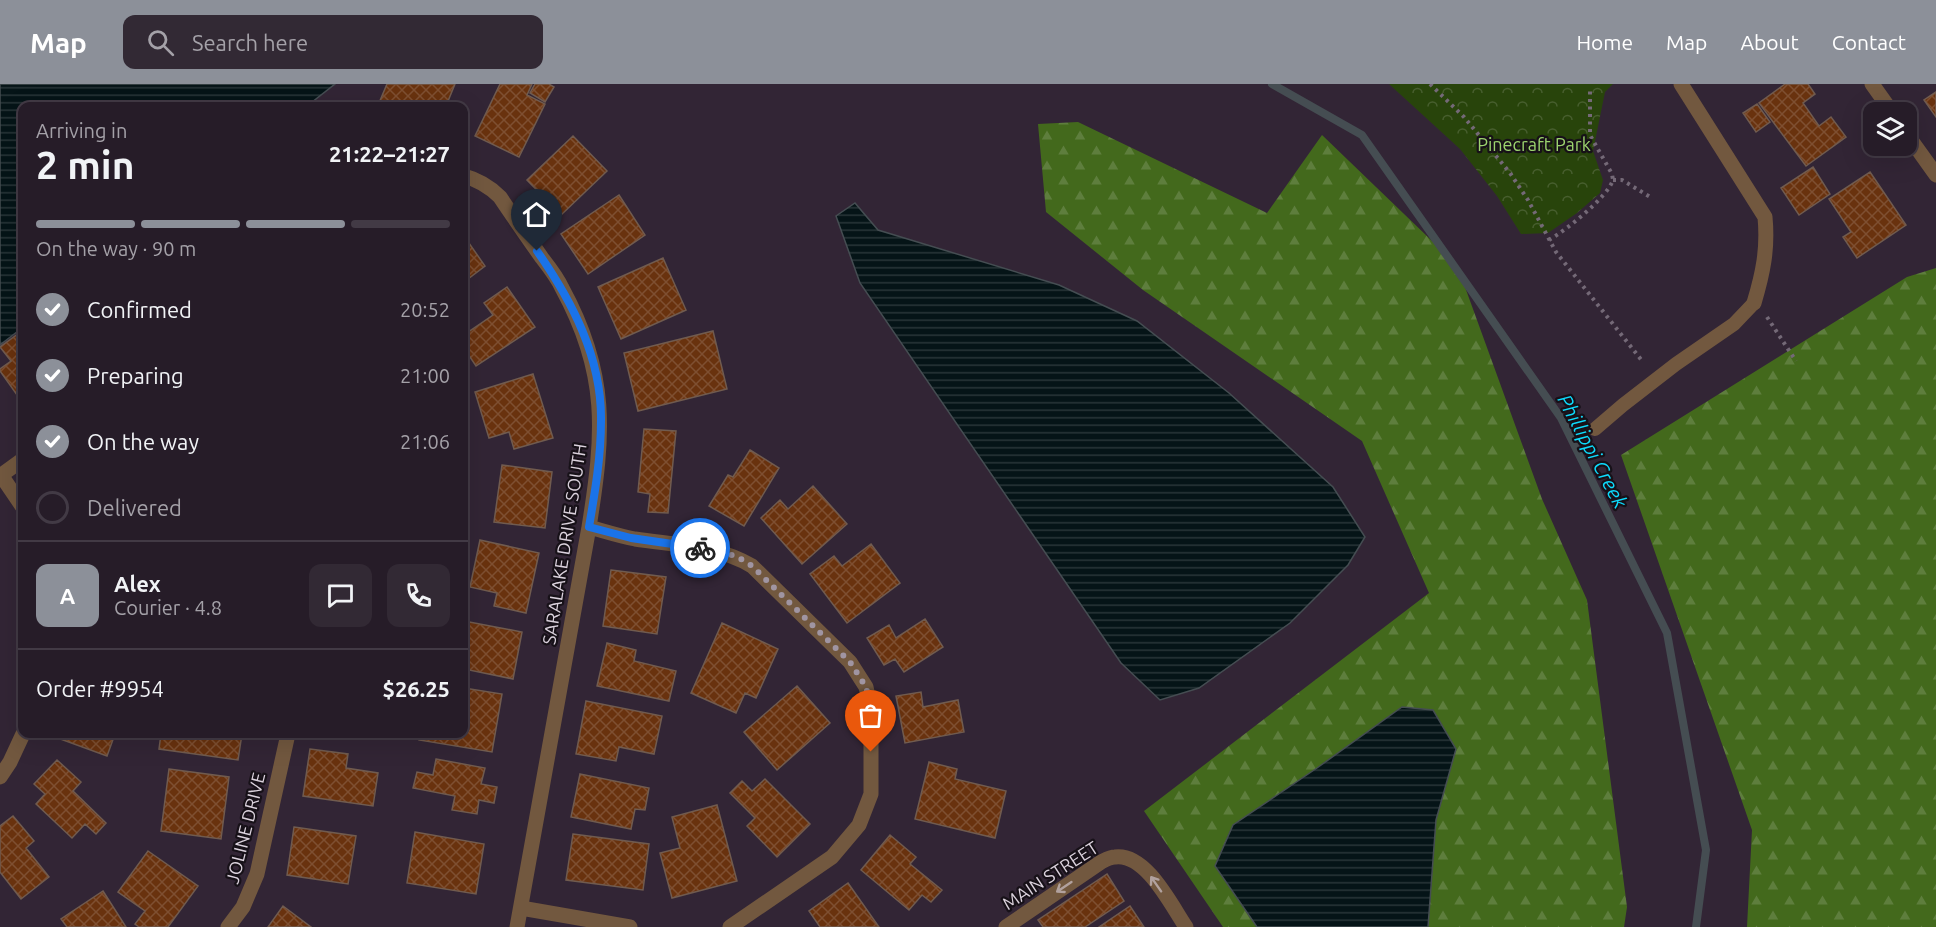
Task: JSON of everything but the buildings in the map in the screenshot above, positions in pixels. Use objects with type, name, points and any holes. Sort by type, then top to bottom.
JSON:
[{"type":"street","points":[[1681,84],[1765,217],[1767,241],[1763,271],[1754,303]]},
{"type":"street","points":[[1872,84],[1885,102]]},
{"type":"street","points":[[1917,148],[1936,175]]},
{"type":"street","name":"SARALAKE DRIVE SOUTH","points":[[468,177],[477,179],[500,198],[562,286],[585,335],[596,373],[601,419],[598,471],[589,527],[517,927]]},
{"type":"street","points":[[18,463],[0,476],[18,501]]},
{"type":"street","points":[[589,527],[631,538],[718,551],[736,556],[752,566],[850,662],[866,687],[871,710],[871,794],[859,825],[832,857],[730,927]]},
{"type":"street","points":[[0,777],[21,738]]},
{"type":"street","name":"JOLINE DRIVE","points":[[228,927],[243,907],[257,874],[287,738]]},
{"type":"street","name":"MAIN STREET","points":[[1013,925],[1101,862],[1114,857],[1128,858],[1140,863],[1186,927]]},
{"type":"street","points":[[521,908],[630,927]]},
{"type":"lane","points":[[1595,429],[1657,379],[1734,324],[1754,303]]},
{"type":"path","points":[[1430,84],[1464,117],[1505,165],[1528,200],[1549,240],[1574,277],[1657,379]]},
{"type":"path","points":[[1549,240],[1574,223],[1602,196],[1613,180],[1612,174],[1590,135],[1590,87]]},
{"type":"path","points":[[1613,180],[1622,180],[1652,198]]},
{"type":"path","points":[[1768,318],[1796,361]]},
{"type":"green space","name":"Pinecraft Park","points":[[1389,84],[1613,84],[1605,92],[1593,151],[1603,180],[1600,193],[1577,213],[1548,233],[1521,234],[1497,196],[1460,149]]},
{"type":"green space","points":[[1078,122],[1267,213],[1322,135],[1457,265],[1542,499],[1587,600],[1627,907],[1624,927],[1428,927],[1436,820],[1456,749],[1402,707],[1317,768],[1215,866],[1257,927],[1223,927],[1144,811],[1429,593],[1362,441],[1143,290],[1046,212],[1038,124]]},
{"type":"green space","points":[[1936,268],[1936,927],[1747,927],[1752,830],[1621,455],[1907,277]]},
{"type":"shaded area","points":[[0,84],[335,84],[312,102],[18,102],[18,331],[0,345]]},
{"type":"shaded area","points":[[855,203],[878,230],[1059,285],[1137,321],[1229,393],[1333,487],[1365,537],[1348,565],[1290,623],[1199,688],[1160,700],[1121,663],[860,283],[836,216]]},
{"type":"shaded area","points":[[1402,707],[1433,710],[1456,749],[1436,820],[1428,927],[1257,927],[1215,866],[1233,825]]},
{"type":"waterway","name":"Phillippi Creek","points":[[1272,84],[1362,135],[1561,418],[1667,633],[1706,850],[1696,927]]},
{"type":"way so far","points":[[700,548],[736,556],[752,566],[850,662],[866,687],[871,710],[871,752]]},
{"type":"route","points":[[537,251],[562,286],[585,335],[596,373],[601,419],[598,471],[589,527],[631,538],[700,548]]}]
